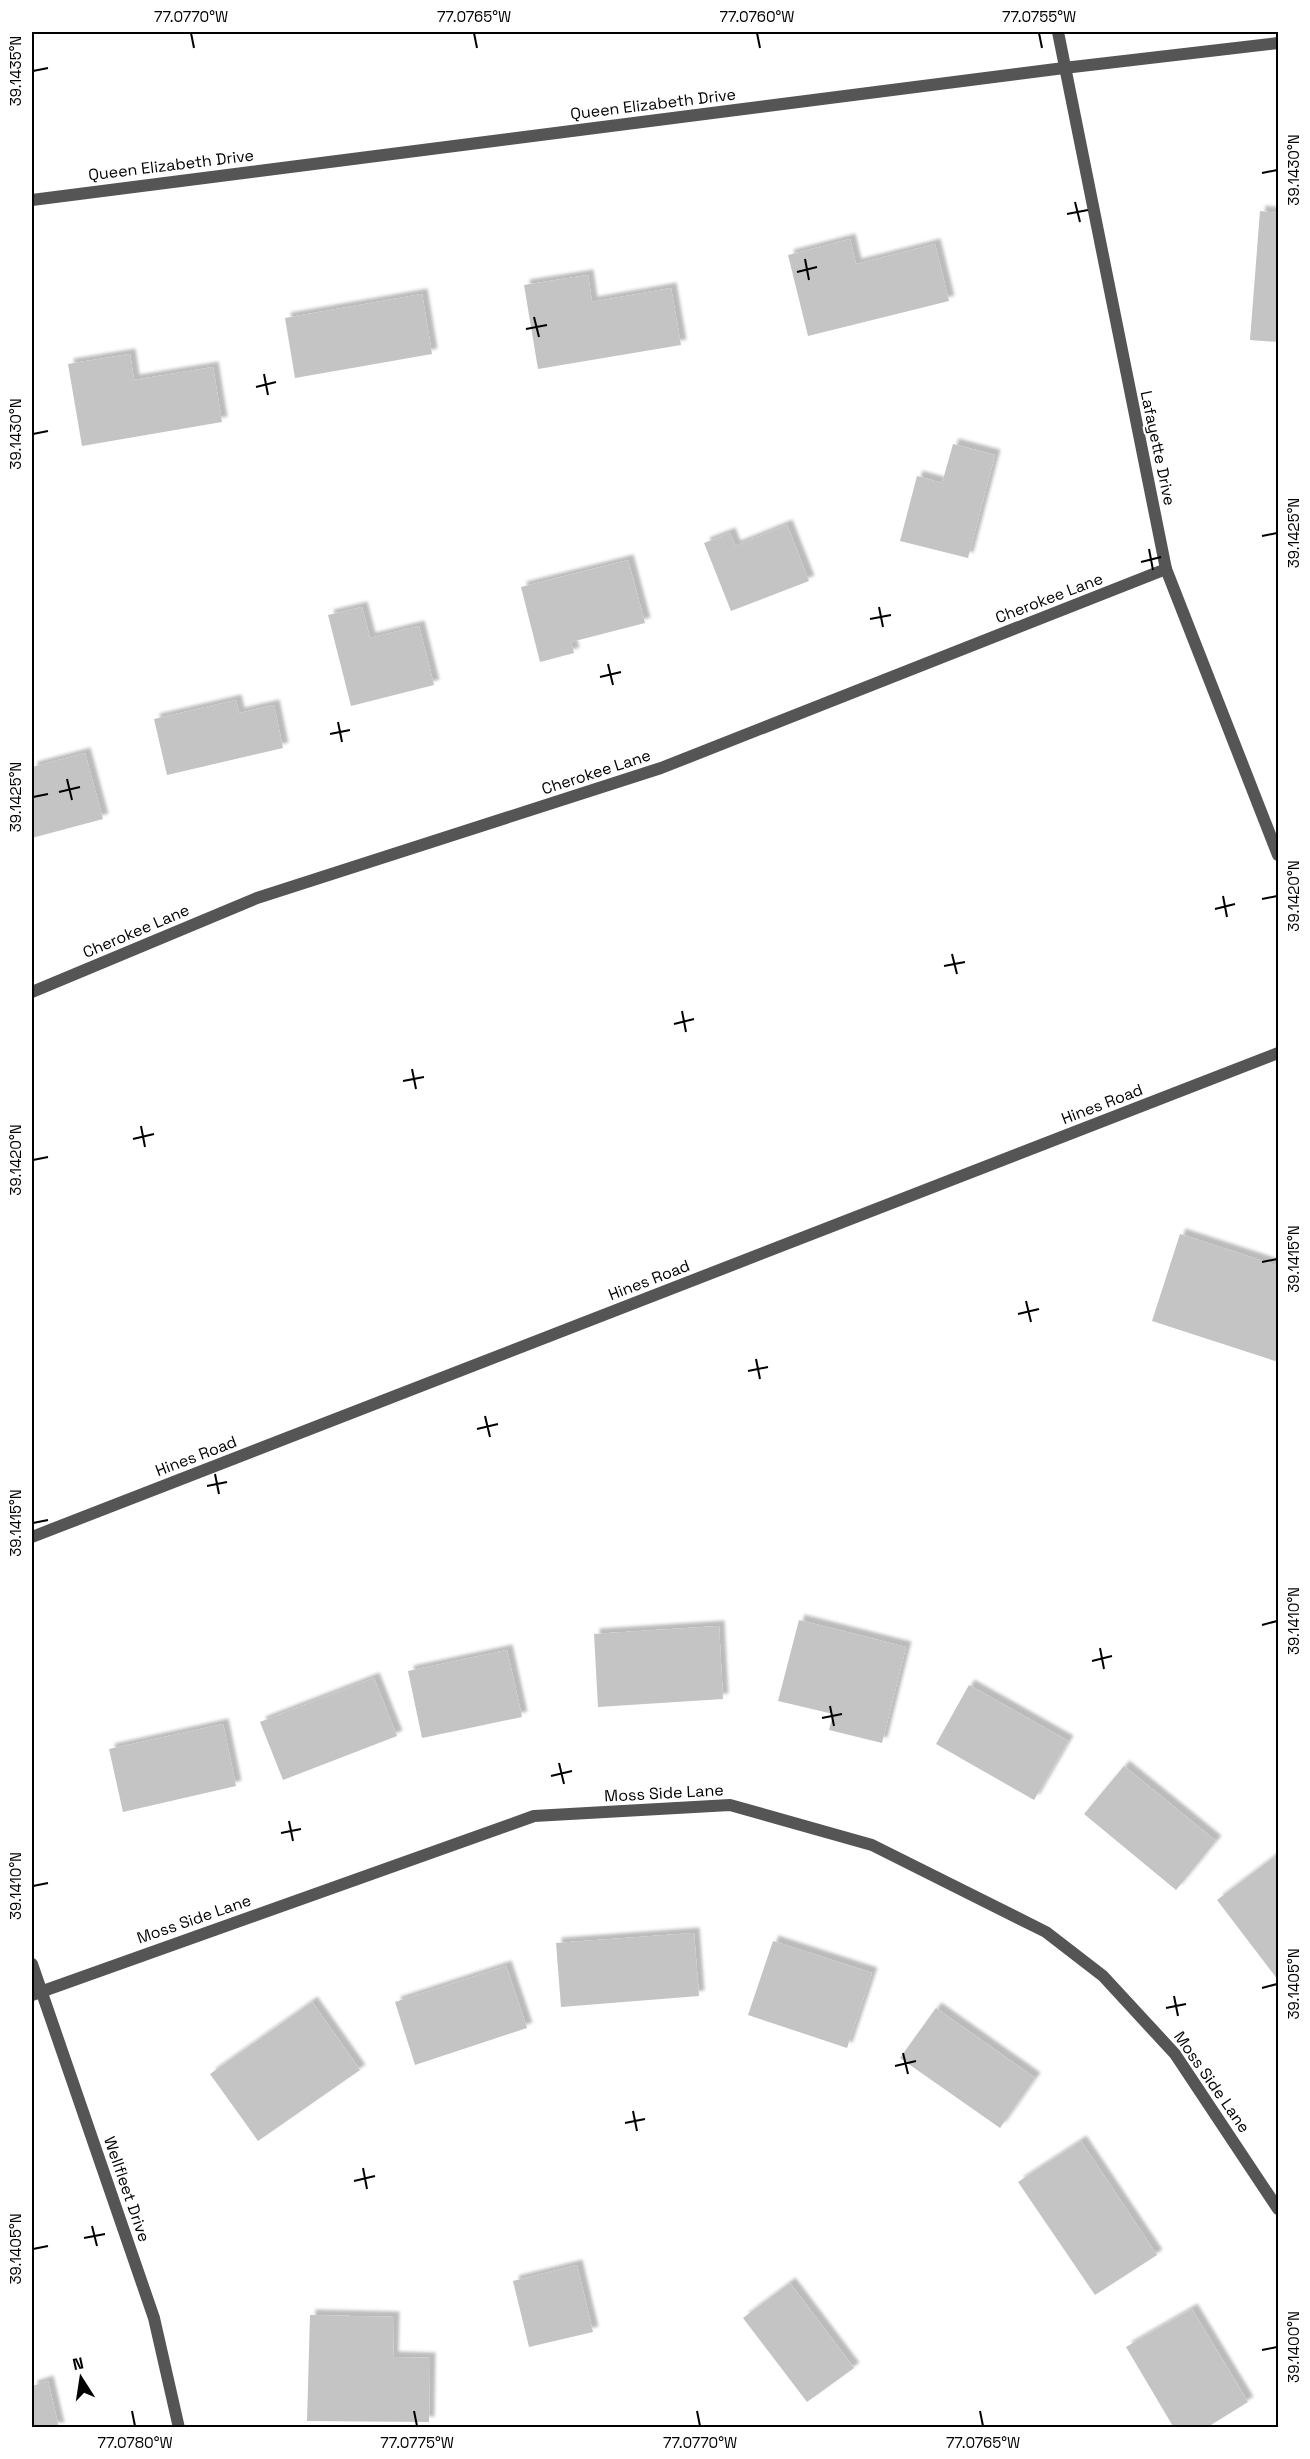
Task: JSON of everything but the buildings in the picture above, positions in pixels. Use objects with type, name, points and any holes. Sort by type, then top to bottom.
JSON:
[{"type":"street","name":"Lafayette Drive","points":[[1058,32],[1166,569],[1278,855]]},
{"type":"street","name":"Queen Elizabeth Drive","points":[[32,200],[1064,68],[1278,43]]},
{"type":"street","name":"Cherokee Lane","points":[[32,992],[257,898],[661,768],[1166,569]]},
{"type":"street","name":"Hines Road","points":[[32,1537],[1278,1053]]},
{"type":"street","name":"Moss Side Lane","points":[[36,1993],[534,1816],[730,1805],[872,1845],[1046,1932],[1103,1976],[1175,2054],[1278,2209]]},
{"type":"street","name":"Wellfleet Drive","points":[[32,1964],[36,1993],[154,2318],[179,2427]]}]
